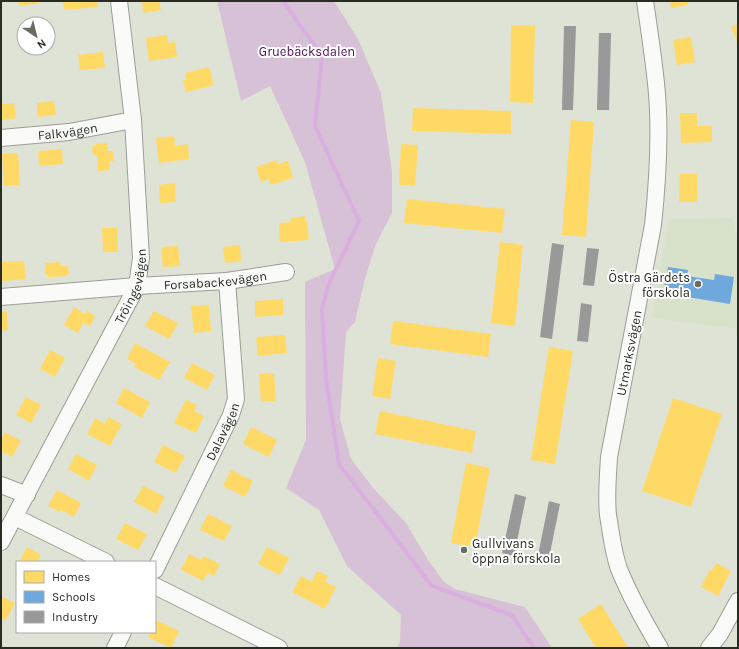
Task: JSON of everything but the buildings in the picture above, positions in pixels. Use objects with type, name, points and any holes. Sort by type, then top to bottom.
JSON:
[{"type":"street","name":"Tröingevägen","points":[[1,542],[137,286],[141,258],[133,120],[119,1]]},
{"type":"street","name":"Utmarksvägen","points":[[645,1],[656,84],[658,135],[657,192],[653,225],[609,457],[607,492],[608,514],[619,568],[647,626],[660,648]]},
{"type":"street","name":"Falkvägen","points":[[1,138],[68,132],[133,120]]},
{"type":"street","name":"Forsabackevägen","points":[[1,297],[137,286],[227,281],[286,272]]},
{"type":"street","name":"Dalavägen","points":[[156,568],[230,415],[236,399],[227,281]]},
{"type":"street","points":[[1,485],[26,494]]},
{"type":"street","points":[[15,517],[104,561]]},
{"type":"street","points":[[156,586],[279,648]]},
{"type":"street","points":[[709,648],[720,634],[738,601]]},
{"type":"street","points":[[115,648],[122,633]]},
{"type":"shaded area","name":"Östra Gärdets förskola","points":[[733,218],[738,250],[738,329],[652,318],[669,219]]},
{"type":"green space","name":"Gruebäcksdalen","points":[[217,1],[334,1],[358,39],[381,93],[392,172],[392,213],[375,246],[364,282],[355,322],[346,332],[340,419],[351,459],[374,489],[406,523],[428,560],[444,582],[455,589],[525,607],[552,648],[397,648],[400,642],[401,615],[347,566],[319,510],[286,488],[306,440],[305,282],[335,269],[305,162],[270,86],[241,101]]},
{"type":"waterway","points":[[283,1],[322,56],[315,126],[359,221],[328,286],[322,309],[326,379],[339,464],[432,586],[512,615],[534,648]]},
{"type":"place","name":"Östra Gärdets förskola","points":[[698,284]]},
{"type":"place","name":"Gullvivans öppna förskola","points":[[464,550]]}]
